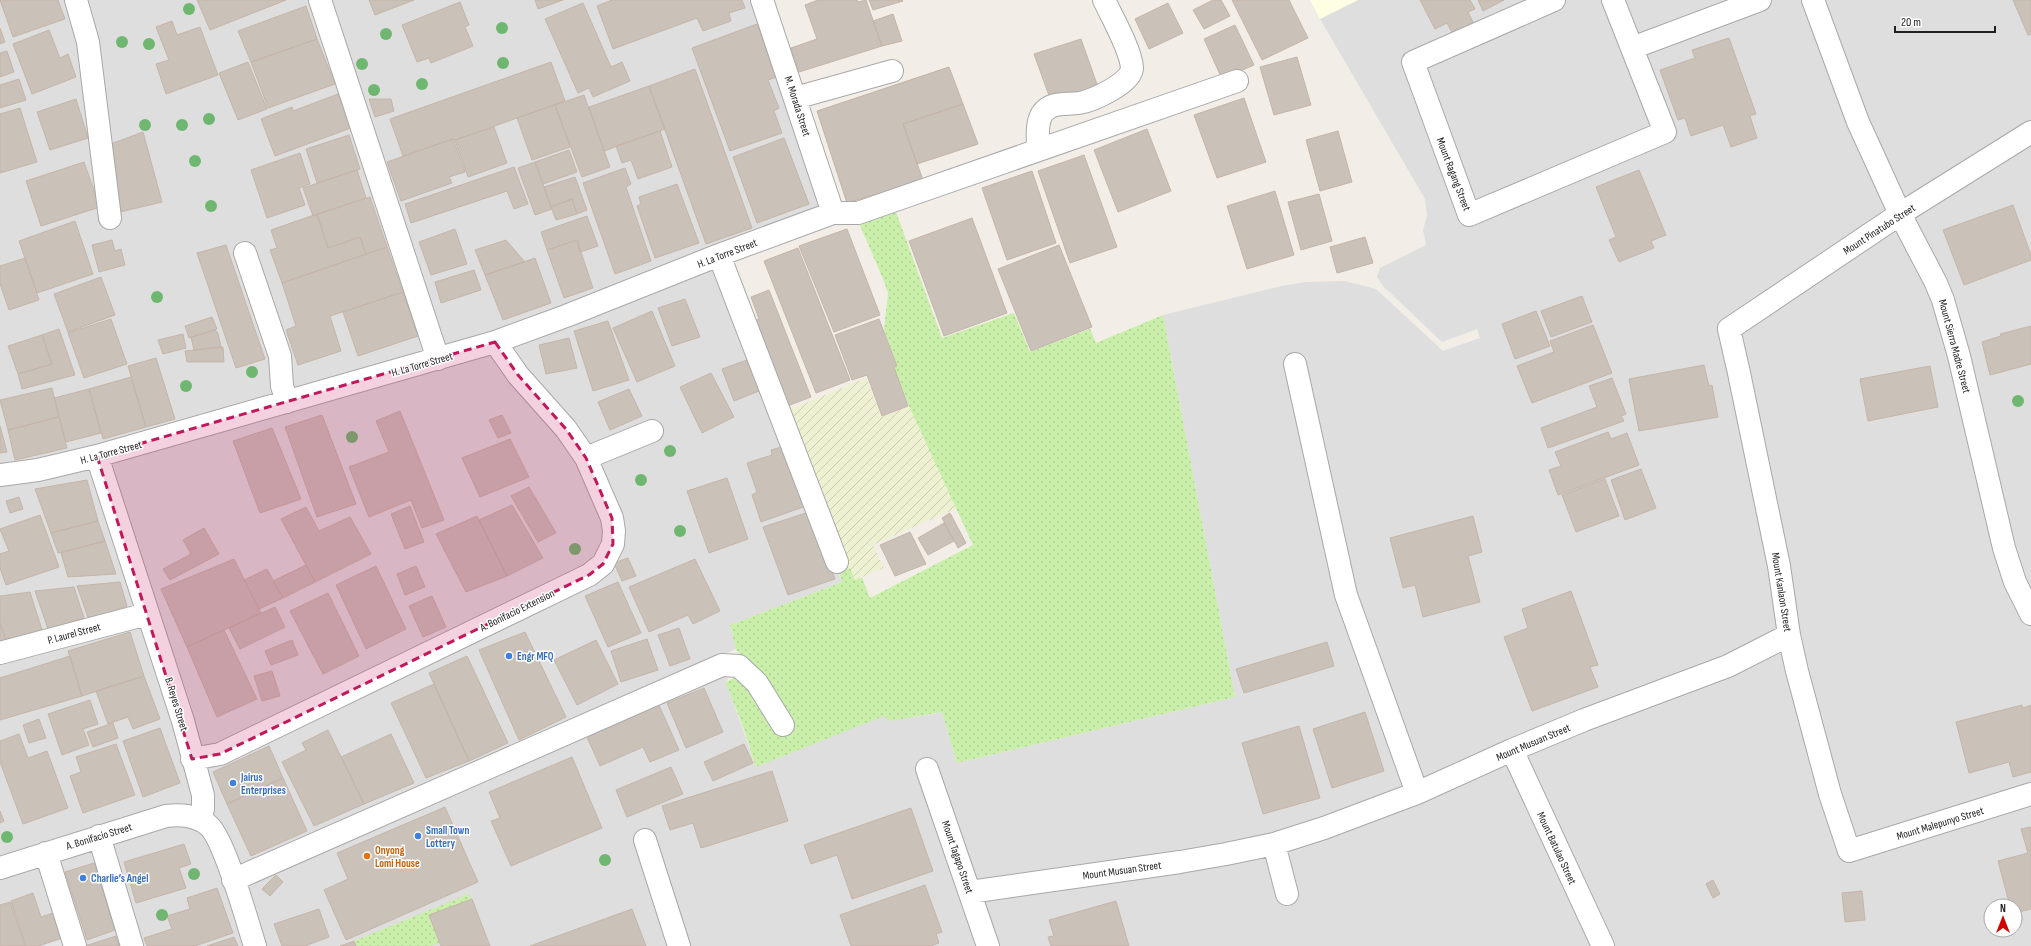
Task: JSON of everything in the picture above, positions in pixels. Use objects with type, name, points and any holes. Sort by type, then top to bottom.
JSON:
[{"type":"street","points":[[76,0],[88,42],[110,218]]},
{"type":"street","points":[[320,0],[438,359]]},
{"type":"street","name":"M. Morada Street","points":[[762,0],[833,213]]},
{"type":"street","points":[[1038,150],[1038,126],[1042,114],[1050,107],[1062,103],[1079,103],[1094,99],[1128,78],[1132,70],[1126,50],[1104,0]]},
{"type":"street","name":"Mount Ragang Street","points":[[1554,0],[1413,62],[1469,215],[1665,132],[1614,0]]},
{"type":"street","points":[[1632,48],[1760,0]]},
{"type":"street","name":"Mount Sierra Madre Street","points":[[1813,0],[1855,114],[1900,214],[1936,283],[1949,319],[2004,548],[2015,582],[2031,614]]},
{"type":"street","points":[[795,98],[892,71]]},
{"type":"street","points":[[833,213],[858,213],[1237,81]]},
{"type":"street","name":"Mount Pinatubo Street","points":[[1729,329],[1900,214],[2031,132]]},
{"type":"street","name":"H. La Torre Street","points":[[0,475],[38,470],[97,456],[495,342],[566,316],[719,255],[833,213]]},
{"type":"street","points":[[245,253],[280,356],[282,386],[287,402]]},
{"type":"street","points":[[719,255],[836,562]]},
{"type":"street","name":"Mount Kanlaon Street","points":[[1729,329],[1740,373],[1779,566],[1789,635],[1830,794],[1849,851]]},
{"type":"street","name":"A. Bonifacio Extension","points":[[192,759],[220,754],[588,575],[602,564],[613,544],[614,530],[612,518],[586,458],[566,429],[516,372],[495,342]]},
{"type":"street","points":[[1295,364],[1346,595],[1417,793]]},
{"type":"street","points":[[586,458],[652,431]]},
{"type":"street","name":"B. Reyes Street","points":[[97,456],[147,614],[183,721],[203,796],[203,809],[200,820]]},
{"type":"street","name":"P. Laurel Street","points":[[0,653],[147,614]]},
{"type":"street","name":"Mount Musuan Street","points":[[970,892],[1180,862],[1274,844],[1324,828],[1417,793],[1512,750],[1584,720],[1728,666],[1789,635]]},
{"type":"street","points":[[233,880],[722,665],[740,666],[757,683],[783,725]]},
{"type":"street","name":"Mount Batulao Street","points":[[1512,750],[1603,946]]},
{"type":"street","name":"Mount Tagapo Street","points":[[927,769],[988,946]]},
{"type":"street","name":"Mount Malepunyo Street","points":[[1849,851],[2031,794]]},
{"type":"street","name":"A. Bonifacio Street","points":[[0,868],[166,816],[189,815],[200,820]]},
{"type":"street","points":[[200,820],[214,831],[233,880],[255,946]]},
{"type":"street","points":[[99,836],[132,946]]},
{"type":"street","points":[[645,840],[679,946]]},
{"type":"street","points":[[1274,844],[1287,894]]},
{"type":"street","points":[[46,853],[74,946]]},
{"type":"highlighted area","points":[[495,342],[518,375],[566,429],[586,458],[612,518],[613,544],[603,564],[589,575],[220,754],[192,759],[97,456]]},
{"type":"shaded area","points":[[0,0],[760,0],[832,213],[567,315],[0,474]]},
{"type":"shaded area","points":[[1310,0],[1358,0],[1320,19]]},
{"type":"shaded area","points":[[1358,0],[2031,0],[2031,946],[257,946],[236,881],[722,668],[728,680],[726,682],[756,767],[884,715],[910,718],[942,712],[957,763],[1235,697],[1163,315],[1281,286],[1306,282],[1345,281],[1376,289],[1443,351],[1480,338],[1477,329],[1442,342],[1383,286],[1377,277],[1380,268],[1426,245],[1423,230],[1427,216],[1425,199],[1320,19]]},
{"type":"shaded area","points":[[718,257],[842,582],[730,625],[736,649],[234,877],[214,830],[106,461]]},
{"type":"shaded area","points":[[866,378],[882,417],[909,406],[957,508],[873,545],[884,568],[855,580],[784,412]]},
{"type":"shaded area","points":[[94,462],[141,612],[0,648],[0,480]]},
{"type":"shaded area","points":[[143,619],[202,807],[0,864],[0,657]]},
{"type":"shaded area","points":[[167,819],[206,825],[252,946],[135,946],[103,838]]},
{"type":"shaded area","points":[[97,841],[128,946],[0,946],[0,871]]},
{"type":"shaded area","points":[[76,935],[79,946],[43,946]]},
{"type":"green space","points":[[896,212],[942,338],[1014,313],[1030,352],[1090,329],[1096,343],[1163,315],[1235,697],[957,763],[942,712],[890,721],[884,716],[756,767],[726,682],[736,677],[745,660],[736,649],[730,625],[842,582],[839,572],[850,568],[855,580],[862,577],[870,598],[973,545],[909,406],[894,367],[897,365],[884,330],[888,293],[859,223]]},
{"type":"green space","points":[[469,894],[472,899],[429,915],[440,943],[431,946],[356,946],[354,941]]},
{"type":"building","points":[[0,0],[58,0],[65,19],[13,37]]},
{"type":"building","points":[[197,0],[286,0],[210,30]]},
{"type":"building","points":[[369,0],[414,0],[375,15]]},
{"type":"building","points":[[535,0],[563,0],[538,9]]},
{"type":"building","points":[[612,0],[742,0],[745,8],[729,13],[731,21],[703,31],[697,18],[613,49],[597,6]]},
{"type":"building","points":[[818,0],[857,0],[858,2],[866,0],[882,46],[799,72],[791,48],[817,39],[805,5]]},
{"type":"building","points":[[869,0],[902,0],[903,1],[873,10]]},
{"type":"building","points":[[1213,0],[1221,0],[1230,16],[1204,29],[1193,10]]},
{"type":"building","points":[[1232,0],[1289,0],[1308,38],[1262,60]]},
{"type":"building","points":[[1420,0],[1470,0],[1475,9],[1468,12],[1474,24],[1453,34],[1447,23],[1435,29]]},
{"type":"building","points":[[1478,0],[1504,0],[1483,11]]},
{"type":"building","points":[[2013,0],[2031,0],[2031,34],[2028,35]]},
{"type":"building","points":[[460,2],[469,25],[465,27],[473,46],[431,63],[429,58],[417,62],[402,25]]},
{"type":"building","points":[[583,3],[611,67],[622,62],[630,81],[593,97],[589,88],[578,93],[545,19]]},
{"type":"building","points":[[1168,3],[1183,33],[1149,49],[1135,19]]},
{"type":"building","points":[[306,6],[317,39],[251,62],[238,31]]},
{"type":"building","points":[[893,14],[902,41],[882,46],[873,21]]},
{"type":"building","points":[[172,21],[177,35],[200,27],[218,75],[166,94],[156,64],[169,60],[156,27]]},
{"type":"building","points":[[757,24],[777,77],[768,80],[779,108],[774,111],[782,133],[730,151],[692,48]]},
{"type":"building","points":[[1235,25],[1254,65],[1222,79],[1204,39]]},
{"type":"building","points":[[0,28],[5,42],[0,44]]},
{"type":"building","points":[[49,30],[60,58],[68,54],[76,77],[32,94],[13,44]]},
{"type":"building","points":[[1729,38],[1756,114],[1750,116],[1757,138],[1731,147],[1723,125],[1691,136],[1685,118],[1678,120],[1660,70],[1695,58],[1692,50]]},
{"type":"building","points":[[317,39],[335,84],[268,108],[251,62]]},
{"type":"building","points":[[1081,39],[1099,90],[1052,104],[1034,54]]},
{"type":"building","points":[[7,51],[14,72],[0,77],[0,53]]},
{"type":"building","points":[[1297,57],[1311,105],[1274,115],[1260,67]]},
{"type":"building","points":[[248,62],[267,109],[238,120],[219,73]]},
{"type":"building","points":[[551,62],[565,101],[455,140],[453,139],[403,156],[390,119]]},
{"type":"building","points":[[949,67],[963,104],[903,124],[923,180],[847,203],[817,111]]},
{"type":"building","points":[[695,69],[752,228],[706,244],[649,86]]},
{"type":"building","points":[[19,79],[26,100],[0,108],[0,85]]},
{"type":"building","points":[[649,86],[665,129],[604,151],[589,107]]},
{"type":"building","points":[[338,94],[351,128],[275,156],[261,119],[292,107],[293,111]]},
{"type":"building","points":[[584,95],[610,167],[582,177],[555,105]]},
{"type":"building","points":[[1244,98],[1266,162],[1217,178],[1194,115]]},
{"type":"building","points":[[76,99],[88,138],[50,150],[37,112]]},
{"type":"building","points":[[369,99],[391,99],[394,111],[375,117]]},
{"type":"building","points":[[963,104],[978,144],[917,164],[903,124]]},
{"type":"building","points":[[555,105],[570,147],[532,160],[517,118]]},
{"type":"building","points":[[20,108],[37,162],[0,173],[0,114]]},
{"type":"building","points":[[494,127],[507,163],[468,177],[455,140]]},
{"type":"building","points":[[1147,129],[1171,191],[1118,212],[1094,150]]},
{"type":"building","points":[[660,131],[672,167],[638,179],[631,160],[622,163],[616,146]]},
{"type":"building","points":[[1338,131],[1352,182],[1320,191],[1306,140]]},
{"type":"building","points":[[143,132],[162,202],[116,213],[108,145]]},
{"type":"building","points":[[349,135],[360,169],[317,183],[306,149]]},
{"type":"building","points":[[784,138],[809,204],[757,223],[733,157]]},
{"type":"building","points":[[453,139],[465,172],[449,177],[452,183],[401,201],[387,162]]},
{"type":"building","points":[[569,150],[577,172],[543,184],[535,162]]},
{"type":"building","points":[[300,153],[310,184],[299,188],[305,205],[267,218],[251,170]]},
{"type":"building","points":[[1084,155],[1117,247],[1070,263],[1038,171]]},
{"type":"building","points":[[84,162],[100,207],[41,226],[26,181]]},
{"type":"building","points":[[535,162],[552,209],[535,215],[518,168]]},
{"type":"building","points":[[514,167],[528,204],[514,209],[507,191],[411,223],[405,204]]},
{"type":"building","points":[[625,168],[631,184],[626,187],[651,261],[615,274],[583,183]]},
{"type":"building","points":[[357,170],[366,198],[313,216],[303,188]]},
{"type":"building","points":[[1639,170],[1666,235],[1651,241],[1654,248],[1619,262],[1609,240],[1616,237],[1596,187]]},
{"type":"building","points":[[1032,171],[1056,243],[1007,260],[982,188]]},
{"type":"building","points":[[575,177],[587,210],[577,214],[572,199],[551,207],[544,187]]},
{"type":"building","points":[[677,184],[699,243],[655,258],[637,206],[641,204],[639,197]]},
{"type":"building","points":[[1275,191],[1294,255],[1247,269],[1227,206]]},
{"type":"building","points":[[1319,194],[1332,241],[1301,250],[1288,202]]},
{"type":"building","points":[[370,197],[387,247],[366,254],[360,237],[328,248],[317,214]]},
{"type":"building","points":[[572,199],[577,214],[556,220],[551,207]]},
{"type":"building","points":[[2013,205],[2031,255],[2031,260],[1964,285],[1943,230]]},
{"type":"building","points":[[317,214],[328,248],[360,237],[366,254],[282,283],[270,250],[277,248],[271,230]]},
{"type":"building","points":[[587,216],[598,246],[580,252],[577,240],[547,250],[541,232]]},
{"type":"building","points":[[972,218],[1007,313],[944,336],[909,241]]},
{"type":"building","points":[[75,221],[93,274],[37,293],[19,241]]},
{"type":"building","points":[[455,229],[467,264],[431,275],[419,242]]},
{"type":"building","points":[[847,229],[880,315],[834,332],[799,246]]},
{"type":"building","points":[[1365,237],[1373,263],[1337,273],[1330,247]]},
{"type":"building","points":[[112,240],[115,251],[121,249],[125,265],[99,272],[92,245]]},
{"type":"building","points":[[506,240],[525,262],[485,275],[475,250]]},
{"type":"building","points":[[577,240],[593,288],[564,298],[547,250]]},
{"type":"building","points":[[226,245],[265,359],[236,368],[197,253]]},
{"type":"building","points":[[1059,245],[1092,327],[1031,351],[998,269]]},
{"type":"building","points":[[387,247],[403,292],[330,316],[341,351],[298,365],[286,330],[296,326],[282,283]]},
{"type":"building","points":[[798,248],[850,380],[816,393],[764,261]]},
{"type":"building","points":[[25,258],[39,300],[9,310],[0,284],[0,266]]},
{"type":"building","points":[[535,258],[551,303],[503,320],[485,275]]},
{"type":"building","points":[[474,270],[481,290],[441,303],[435,282]]},
{"type":"building","points":[[101,277],[115,315],[68,332],[54,294]]},
{"type":"building","points":[[769,290],[811,397],[785,407],[752,322],[759,319],[751,297]]},
{"type":"building","points":[[403,292],[418,336],[358,356],[343,312]]},
{"type":"building","points":[[1582,296],[1592,322],[1551,337],[1541,311]]},
{"type":"building","points":[[685,299],[700,337],[672,346],[658,308]]},
{"type":"building","points":[[652,311],[675,366],[637,382],[613,328]]},
{"type":"building","points":[[1536,311],[1550,346],[1515,359],[1502,324]]},
{"type":"building","points":[[212,317],[217,329],[189,338],[185,326]]},
{"type":"building","points":[[111,319],[127,364],[84,378],[68,333]]},
{"type":"building","points":[[879,319],[897,366],[894,367],[908,406],[882,416],[867,375],[852,380],[835,335]]},
{"type":"building","points":[[608,321],[629,380],[593,391],[574,331]]},
{"type":"building","points":[[1593,325],[1612,373],[1532,403],[1517,366],[1554,352],[1550,341]]},
{"type":"building","points":[[2031,326],[2031,364],[1990,375],[1982,342],[2001,336],[2000,334]]},
{"type":"building","points":[[59,329],[75,375],[22,389],[18,374],[52,364],[42,335]]},
{"type":"building","points":[[215,330],[218,333],[221,347],[194,350],[191,337]]},
{"type":"building","points":[[183,334],[186,348],[163,354],[158,340]]},
{"type":"building","points":[[42,335],[52,364],[18,374],[8,346]]},
{"type":"building","points":[[569,338],[577,368],[546,374],[539,345]]},
{"type":"building","points":[[223,347],[224,362],[187,362],[185,351]]},
{"type":"building","points":[[156,358],[175,419],[146,427],[128,366]]},
{"type":"building","points":[[747,360],[759,391],[734,401],[722,369]]},
{"type":"building","points":[[1704,365],[1709,386],[1712,385],[1718,417],[1639,431],[1629,379]]},
{"type":"building","points":[[1930,366],[1938,407],[1868,421],[1860,379]]},
{"type":"building","points":[[711,373],[734,417],[702,433],[680,387]]},
{"type":"building","points":[[131,377],[146,427],[103,439],[89,389]]},
{"type":"building","points":[[1612,378],[1626,414],[1621,416],[1624,421],[1548,448],[1541,428],[1597,407],[1589,386]]},
{"type":"building","points":[[52,388],[59,417],[8,430],[0,400]]},
{"type":"building","points":[[89,389],[101,433],[66,442],[54,398]]},
{"type":"building","points":[[629,389],[642,416],[610,430],[598,402]]},
{"type":"building","points":[[400,411],[444,520],[422,528],[411,500],[369,517],[349,467],[389,452],[376,421]]},
{"type":"building","points":[[322,415],[356,504],[317,517],[285,427]]},
{"type":"building","points":[[502,415],[511,433],[498,438],[489,420]]},
{"type":"building","points":[[59,417],[67,448],[15,460],[8,430]]},
{"type":"building","points":[[0,426],[7,452],[0,453]]},
{"type":"building","points":[[272,428],[301,499],[260,513],[233,441]]},
{"type":"building","points":[[1608,432],[1611,439],[1627,433],[1639,465],[1558,495],[1549,470],[1561,466],[1555,452]]},
{"type":"building","points":[[510,439],[529,477],[480,497],[462,458]]},
{"type":"building","points":[[785,446],[806,506],[761,522],[752,495],[757,492],[747,463],[772,455],[771,450]]},
{"type":"building","points":[[1641,469],[1656,508],[1625,520],[1611,480]]},
{"type":"building","points":[[727,478],[748,539],[709,553],[687,491]]},
{"type":"building","points":[[1605,479],[1619,516],[1576,532],[1562,495]]},
{"type":"building","points":[[87,480],[98,521],[51,533],[35,489]]},
{"type":"building","points":[[529,487],[556,533],[538,542],[511,496]]},
{"type":"building","points":[[19,497],[23,509],[10,513],[6,501]]},
{"type":"building","points":[[512,505],[543,558],[507,576],[479,520]]},
{"type":"building","points":[[410,506],[424,542],[405,549],[391,514]]},
{"type":"building","points":[[306,507],[319,531],[350,517],[371,554],[315,582],[281,519]]},
{"type":"building","points":[[809,512],[835,579],[788,595],[763,527]]},
{"type":"building","points":[[950,513],[966,543],[958,548],[942,518]]},
{"type":"building","points":[[40,515],[59,567],[6,585],[0,568],[0,554],[9,551],[0,529]]},
{"type":"building","points":[[477,516],[507,576],[466,592],[436,534]]},
{"type":"building","points":[[1473,516],[1482,552],[1468,556],[1480,602],[1423,617],[1415,585],[1403,588],[1390,538]]},
{"type":"building","points":[[98,521],[105,541],[58,553],[51,533]]},
{"type":"building","points":[[944,523],[954,541],[928,555],[918,538]]},
{"type":"building","points":[[204,528],[219,554],[170,580],[163,569],[191,554],[183,540]]},
{"type":"building","points":[[910,532],[926,564],[895,576],[880,545]]},
{"type":"building","points":[[105,541],[116,574],[68,577],[61,553]]},
{"type":"building","points":[[628,558],[636,576],[622,581],[614,563]]},
{"type":"building","points":[[234,559],[261,613],[187,647],[161,589]]},
{"type":"building","points":[[695,559],[720,611],[693,624],[688,615],[649,632],[629,587]]},
{"type":"building","points":[[306,565],[315,582],[283,598],[273,581]]},
{"type":"building","points":[[376,566],[406,629],[366,649],[336,585]]},
{"type":"building","points":[[416,566],[425,587],[405,595],[397,574]]},
{"type":"building","points":[[267,569],[283,598],[259,609],[244,580]]},
{"type":"building","points":[[120,582],[127,606],[89,620],[77,586]]},
{"type":"building","points":[[618,582],[641,633],[608,647],[585,596]]},
{"type":"building","points":[[74,587],[84,618],[48,629],[35,591]]},
{"type":"building","points":[[1571,591],[1598,665],[1590,667],[1598,687],[1532,711],[1504,637],[1528,628],[1522,609]]},
{"type":"building","points":[[30,592],[42,630],[6,641],[0,623],[0,596]]},
{"type":"building","points":[[328,593],[359,656],[323,674],[290,611]]},
{"type":"building","points":[[432,596],[446,627],[423,637],[409,606]]},
{"type":"building","points":[[275,607],[285,627],[240,649],[229,628]]},
{"type":"building","points":[[0,623],[6,641],[0,643]]},
{"type":"building","points":[[679,628],[690,659],[670,666],[658,635]]},
{"type":"building","points":[[224,630],[257,699],[217,717],[187,647]]},
{"type":"building","points":[[130,632],[144,676],[82,696],[68,651]]},
{"type":"building","points":[[525,632],[566,717],[519,740],[479,650]]},
{"type":"building","points":[[647,639],[658,670],[621,682],[611,651]]},
{"type":"building","points":[[292,640],[298,655],[271,665],[265,651]]},
{"type":"building","points":[[596,640],[618,684],[577,705],[554,660]]},
{"type":"building","points":[[1327,642],[1334,666],[1244,693],[1236,669]]},
{"type":"building","points":[[70,656],[82,696],[0,720],[0,678]]},
{"type":"building","points":[[467,656],[508,743],[469,761],[429,673]]},
{"type":"building","points":[[272,671],[280,696],[262,701],[254,676]]},
{"type":"building","points":[[144,676],[160,719],[133,729],[128,717],[108,724],[96,691]]},
{"type":"building","points":[[434,684],[469,761],[426,778],[391,703]]},
{"type":"building","points":[[704,688],[723,732],[686,748],[667,703]]},
{"type":"building","points":[[90,700],[98,724],[83,729],[89,745],[62,755],[48,714]]},
{"type":"building","points":[[658,703],[679,750],[650,762],[643,747],[600,766],[586,735]]},
{"type":"building","points":[[2022,705],[2023,708],[2031,705],[2031,772],[2013,777],[2009,762],[1969,773],[1956,722]]},
{"type":"building","points":[[1365,712],[1384,771],[1332,788],[1313,729]]},
{"type":"building","points":[[39,719],[46,738],[29,743],[23,725]]},
{"type":"building","points":[[113,723],[118,738],[93,747],[87,732]]},
{"type":"building","points":[[1299,726],[1320,798],[1263,814],[1242,743]]},
{"type":"building","points":[[160,728],[180,783],[143,797],[123,741]]},
{"type":"building","points":[[328,730],[364,804],[314,826],[282,762],[306,750],[302,743]]},
{"type":"building","points":[[19,734],[28,758],[47,751],[68,808],[23,824],[0,762],[0,741]]},
{"type":"building","points":[[391,734],[414,783],[364,804],[341,757]]},
{"type":"building","points":[[116,744],[135,795],[83,813],[70,776],[81,772],[76,757]]},
{"type":"building","points":[[744,744],[753,763],[713,781],[704,762]]},
{"type":"building","points":[[269,746],[283,778],[227,804],[213,772]]},
{"type":"building","points":[[572,757],[602,828],[511,866],[491,821],[500,818],[489,792]]},
{"type":"building","points":[[671,767],[683,794],[627,817],[616,790]]},
{"type":"building","points":[[772,771],[788,821],[701,848],[693,823],[670,830],[662,806]]},
{"type":"building","points":[[283,778],[307,831],[251,856],[227,804]]},
{"type":"building","points":[[445,807],[478,882],[346,940],[324,890],[348,879],[337,853]]},
{"type":"building","points":[[911,808],[933,871],[852,899],[837,855],[811,864],[804,845]]},
{"type":"building","points":[[0,811],[4,821],[0,823]]},
{"type":"building","points":[[2031,827],[2031,909],[2023,911],[2023,898],[2008,898],[1998,861],[2028,853],[2021,829]]},
{"type":"building","points":[[184,844],[191,864],[179,868],[186,888],[136,903],[124,862]]},
{"type":"building","points":[[94,863],[115,930],[87,940],[65,872]]},
{"type":"building","points":[[276,875],[283,882],[270,896],[262,889]]},
{"type":"building","points":[[1713,880],[1720,894],[1713,898],[1706,884]]},
{"type":"building","points":[[925,885],[942,932],[936,934],[939,943],[931,946],[851,946],[840,915]]},
{"type":"building","points":[[217,888],[233,933],[195,946],[147,946],[144,938],[172,929],[167,916],[190,909],[187,898]]},
{"type":"building","points":[[1862,891],[1865,920],[1845,922],[1842,893]]},
{"type":"building","points":[[33,893],[41,917],[56,912],[65,937],[38,946],[26,946],[11,901]]},
{"type":"building","points":[[472,899],[490,946],[441,946],[429,915]]},
{"type":"building","points":[[1116,901],[1129,946],[1051,946],[1048,937],[1054,936],[1049,920]]},
{"type":"building","points":[[10,902],[25,946],[0,946],[0,905]]},
{"type":"building","points":[[319,909],[329,937],[305,946],[282,946],[274,924]]},
{"type":"building","points":[[632,909],[646,946],[530,946]]},
{"type":"building","points":[[116,936],[119,946],[85,946]]},
{"type":"building","points":[[234,937],[238,946],[207,946]]},
{"type":"building","points":[[354,941],[356,946],[340,946]]},
{"type":"place","name":"Engr MFQ","points":[[509,656]]},
{"type":"place","name":"Jairus Enterprises","points":[[233,783]]},
{"type":"place","name":"Small Town Lottery","points":[[418,836]]},
{"type":"place","name":"Onyong Lomi House","points":[[367,856]]},
{"type":"place","name":"Charlie’s Angel","points":[[83,878]]}]
